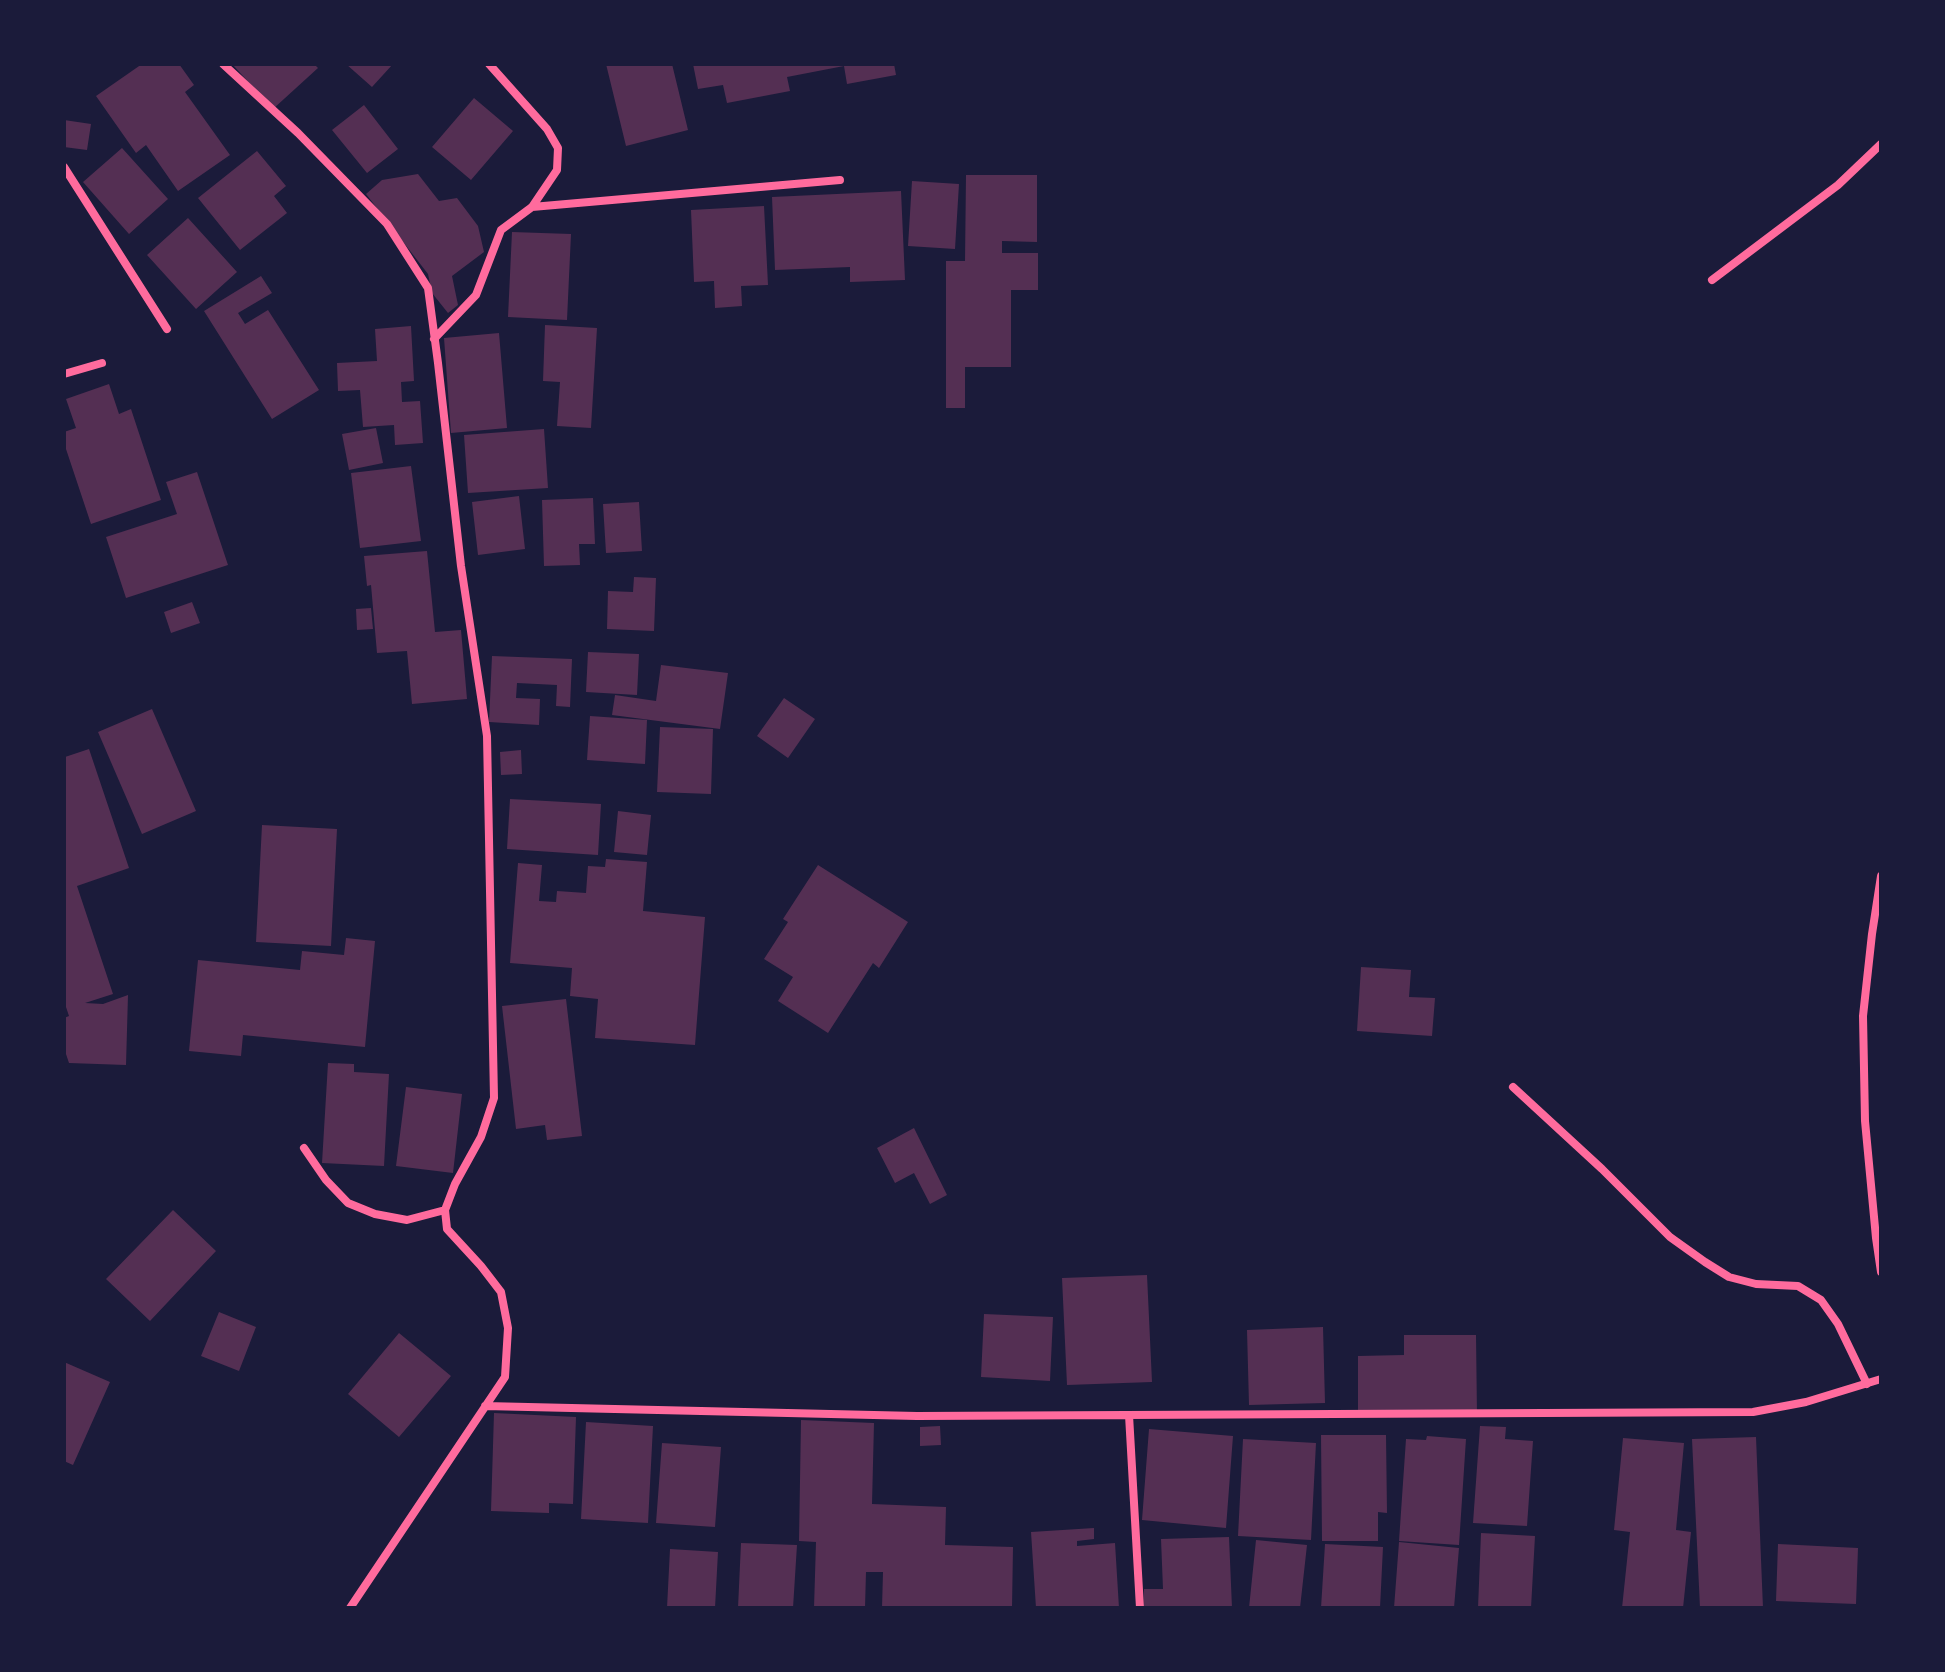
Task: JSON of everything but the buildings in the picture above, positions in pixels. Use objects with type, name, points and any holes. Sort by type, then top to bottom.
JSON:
[{"type":"street","points":[[223,64],[298,133],[387,224],[428,288],[461,566],[487,736],[494,1098],[481,1137],[455,1184],[445,1210],[447,1229],[501,1292],[508,1328],[505,1377],[350,1608]]},
{"type":"street","points":[[434,339],[476,295],[501,230],[532,207],[557,170],[558,148],[547,129],[489,64]]},
{"type":"street","points":[[1712,280],[1838,185],[1881,144]]},
{"type":"street","points":[[64,167],[167,329]]},
{"type":"street","points":[[532,207],[840,180]]},
{"type":"street","points":[[64,374],[102,363]]},
{"type":"street","points":[[1881,876],[1863,1016],[1865,1121],[1881,1272]]},
{"type":"street","points":[[1513,1087],[1670,1237],[1705,1262],[1729,1277],[1756,1284],[1798,1286],[1821,1300],[1838,1324],[1867,1384]]},
{"type":"street","points":[[304,1148],[326,1180],[348,1203],[375,1214],[407,1220],[445,1210]]},
{"type":"street","points":[[485,1406],[917,1416],[1753,1412],[1806,1402],[1881,1379]]},
{"type":"street","points":[[1129,1415],[1140,1608]]}]
